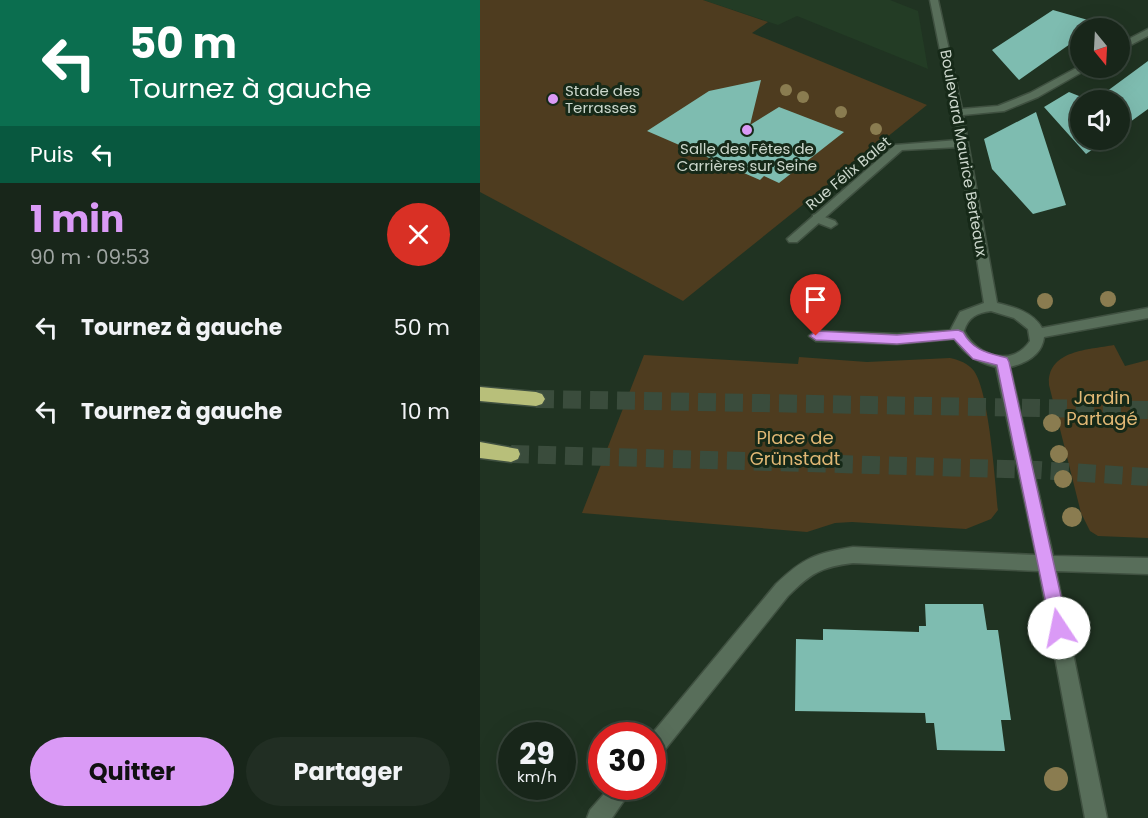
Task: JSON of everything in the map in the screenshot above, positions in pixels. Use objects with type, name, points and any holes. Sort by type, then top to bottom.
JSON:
[{"type":"highway","points":[[480,394],[536,399]]},
{"type":"highway","points":[[480,450],[511,453]]},
{"type":"street","name":"Boulevard Maurice Berteaux","points":[[934,0],[964,143],[991,306]]},
{"type":"street","points":[[1130,42],[1148,32]]},
{"type":"street","points":[[957,112],[999,109],[1034,95],[1070,76]]},
{"type":"street","name":"Rue Félix Balet","points":[[793,239],[899,147],[964,143]]},
{"type":"street","points":[[817,218],[831,224]]},
{"type":"street","points":[[991,306],[1014,311],[1026,317],[1037,334],[1036,345],[1030,353],[1016,360],[1002,362],[977,356],[960,341],[958,335],[959,324],[964,315],[979,308],[991,306]]},
{"type":"street","points":[[1037,334],[1148,313]]},
{"type":"street","points":[[816,336],[897,339],[958,335]]},
{"type":"street","points":[[1002,362],[1046,564],[1096,818]]},
{"type":"street","points":[[666,733],[782,590],[802,570],[825,559],[853,555],[1046,564],[1148,566]]},
{"type":"street","points":[[598,818],[613,800]]},
{"type":"shaded area","points":[[703,0],[890,0],[918,11],[928,69],[797,16],[778,25]]},
{"type":"green space","points":[[480,0],[703,0],[768,22],[752,33],[927,105],[683,301],[480,192]]},
{"type":"green space","name":"Jardin Partagé","points":[[1114,345],[1125,366],[1148,360],[1148,538],[1098,536],[1090,531],[1081,513],[1049,385],[1050,373],[1062,358],[1081,351]]},
{"type":"green space","name":"Place de Grünstadt","points":[[644,355],[798,364],[799,357],[867,362],[950,358],[963,362],[974,371],[984,397],[998,510],[991,519],[966,529],[852,522],[835,523],[807,532],[582,513]]},
{"type":"building","points":[[1053,10],[1081,18],[1070,18],[1070,44],[1019,80],[992,50]]},
{"type":"building","points":[[1148,61],[1148,109],[1130,122],[1130,90],[1109,90],[1125,78],[1130,78],[1130,74]]},
{"type":"building","name":"Salle des Fêtes de Carrières sur Seine","points":[[761,80],[750,125],[779,107],[844,132],[779,183],[764,176],[760,180],[647,131],[709,91]]},
{"type":"building","points":[[1070,92],[1070,136],[1044,107]]},
{"type":"building","points":[[1036,112],[1066,205],[1033,214],[992,169],[984,139]]},
{"type":"building","points":[[925,604],[983,604],[987,630],[998,630],[1011,720],[1001,720],[1005,751],[937,750],[934,723],[926,723],[925,713],[795,711],[796,639],[823,640],[823,629],[919,632],[919,626],[926,626]]},
{"type":"tunnel","points":[[536,399],[1148,410]]},
{"type":"tunnel","points":[[511,454],[1037,470],[1148,477]]},
{"type":"place","name":"Stade des Terrasses","points":[[553,99]]},
{"type":"place","name":"Salle des Fêtes de Carrières sur Seine","points":[[747,130]]},
{"type":"route","points":[[816,336],[897,339],[958,335],[960,341],[977,356],[1002,362],[1019,430],[1059,628]]}]
